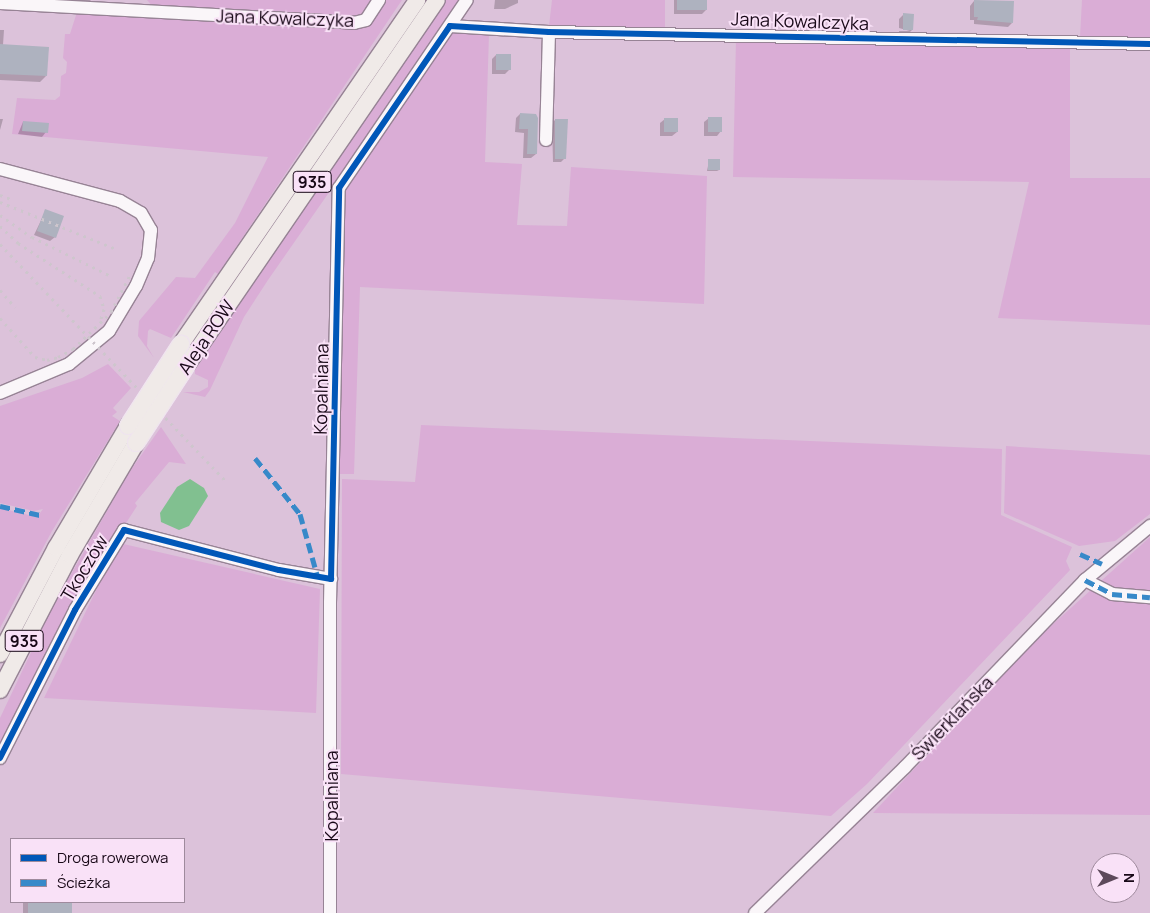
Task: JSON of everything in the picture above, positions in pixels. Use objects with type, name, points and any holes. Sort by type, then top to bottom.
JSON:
[{"type":"main road","name":"Aleja ROW","points":[[0,654],[60,540],[128,426],[181,344],[417,0]]},
{"type":"main road","name":"Aleja ROW","points":[[0,690],[70,554],[136,443],[187,365],[437,0]]},
{"type":"street","name":"Jana Kowalczyka","points":[[0,3],[354,23],[366,20],[379,0]]},
{"type":"street","name":"Kopalniana","points":[[330,913],[331,580],[339,188],[467,0]]},
{"type":"street","name":"Jana Kowalczyka","points":[[450,26],[549,32],[1150,44]]},
{"type":"street","points":[[546,140],[549,32]]},
{"type":"street","points":[[0,169],[131,205],[148,221],[151,237],[148,258],[136,286],[109,331],[69,364],[0,393]]},
{"type":"street","name":"Świerklańska","points":[[755,913],[892,781],[1085,580],[1150,526]]},
{"type":"street","name":"Tkoczów","points":[[0,758],[75,610],[124,530],[279,570],[331,580]]},
{"type":"street","points":[[1085,580],[1112,594],[1150,596]]},
{"type":"shaded area","points":[[147,0],[402,0],[218,274],[215,272],[171,338],[150,329],[148,331],[147,346],[154,358],[138,336],[139,321],[176,277],[195,278],[235,223],[268,157],[12,134],[17,98],[55,100],[60,96],[61,76],[66,73],[67,62],[63,58],[65,34],[70,34],[77,12],[162,17]]},
{"type":"shaded area","points":[[446,0],[463,0],[268,280],[244,317],[210,390],[205,397],[183,392],[199,392],[208,387],[208,380],[195,374],[195,370]]},
{"type":"shaded area","points":[[552,0],[665,0],[665,29],[549,26]]},
{"type":"shaded area","points":[[1082,0],[1150,0],[1150,39],[1080,37]]},
{"type":"shaded area","points":[[451,32],[489,34],[485,162],[522,164],[517,225],[567,226],[571,167],[707,176],[704,304],[360,287],[354,474],[337,474],[342,189]]},
{"type":"shaded area","points":[[736,39],[1070,48],[1070,178],[1150,178],[1150,325],[998,318],[1029,182],[733,177]]},
{"type":"shaded area","points":[[108,364],[131,388],[113,408],[117,412],[112,416],[120,421],[52,531],[0,628],[0,508],[37,517],[43,509],[34,511],[0,503],[0,406],[82,378]]},
{"type":"shaded area","points":[[421,425],[1002,449],[1001,515],[1072,547],[1066,561],[1070,570],[867,784],[831,816],[341,774],[342,479],[415,482]]},
{"type":"shaded area","points":[[161,427],[186,464],[169,462],[135,503],[137,506],[108,551],[0,753],[0,718],[53,606],[128,474]]},
{"type":"shaded area","points":[[1006,446],[1150,455],[1150,514],[1115,541],[1079,546],[1004,513]]},
{"type":"shaded area","points":[[190,479],[204,488],[208,496],[189,526],[179,530],[161,522],[160,513],[177,487]]},
{"type":"shaded area","points":[[1150,537],[1150,815],[873,813],[1033,642]]},
{"type":"shaded area","points":[[119,543],[320,589],[316,713],[44,698]]},
{"type":"building","points":[[677,0],[707,0],[707,10],[677,10]]},
{"type":"building","points":[[974,0],[1014,1],[1013,23],[977,20],[978,17],[974,17]]},
{"type":"building","points":[[903,13],[914,14],[913,30],[903,30]]},
{"type":"building","points":[[0,44],[49,47],[47,76],[0,74]]},
{"type":"building","points":[[496,54],[511,54],[511,70],[496,70]]},
{"type":"building","points":[[520,113],[536,114],[538,118],[537,154],[527,154],[528,129],[519,129]]},
{"type":"building","points":[[708,117],[722,117],[722,132],[708,132]]},
{"type":"building","points":[[664,118],[678,118],[678,132],[664,132]]},
{"type":"building","points":[[555,119],[568,119],[566,159],[555,159]]},
{"type":"building","points":[[23,121],[49,123],[48,133],[22,131]]},
{"type":"building","points":[[708,159],[720,159],[720,170],[708,170]]},
{"type":"building","points":[[45,209],[64,216],[56,238],[37,231]]},
{"type":"building","points":[[28,903],[72,903],[72,913],[28,913]]},
{"type":"railway","points":[[0,195],[11,199]]},
{"type":"railway","points":[[0,202],[114,248]]},
{"type":"railway","points":[[0,215],[32,237],[111,276]]},
{"type":"railway","points":[[0,226],[18,243],[100,296],[104,309],[100,322]]},
{"type":"railway","points":[[0,244],[226,481]]},
{"type":"railway","points":[[0,318],[35,357],[47,360],[58,357],[73,349],[111,312],[131,273]]},
{"type":"railway","points":[[0,290],[15,307]]},
{"type":"marked path","points":[[255,458],[300,514],[318,578]]},
{"type":"marked path","points":[[0,506],[40,515]]},
{"type":"marked path","points":[[1080,554],[1102,564]]},
{"type":"marked path","points":[[1085,580],[1112,594],[1150,597]]},
{"type":"cycle path","points":[[0,758],[75,610],[124,530],[279,570],[331,579],[339,188],[450,26],[549,32],[1150,44]]}]
